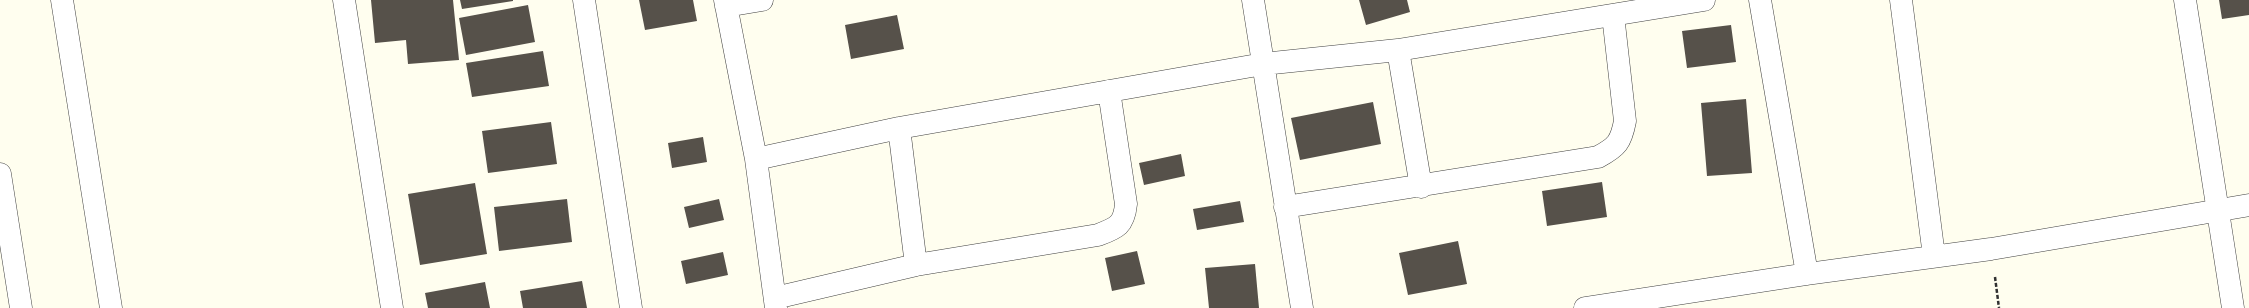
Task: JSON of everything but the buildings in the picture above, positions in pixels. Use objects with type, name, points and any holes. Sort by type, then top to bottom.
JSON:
[{"type":"street","points":[[62,0],[110,308]]},
{"type":"street","points":[[344,0],[392,308]]},
{"type":"street","points":[[584,0],[631,308]]},
{"type":"street","points":[[762,0],[726,3],[756,159],[775,303],[916,265],[1098,235],[1116,229],[1125,217],[1126,204],[1109,91]]},
{"type":"street","points":[[1253,0],[1302,308]]},
{"type":"street","points":[[756,159],[898,128],[1263,64],[1398,50],[1704,0]]},
{"type":"street","points":[[1760,0],[1807,274]]},
{"type":"street","points":[[1901,0],[1934,256]]},
{"type":"street","points":[[2184,0],[2233,308]]},
{"type":"street","points":[[1285,207],[1420,187],[1598,157],[1613,150],[1622,138],[1625,121],[1613,15]]},
{"type":"street","points":[[1398,50],[1420,187]]},
{"type":"street","points":[[898,128],[916,265]]},
{"type":"street","points":[[0,174],[21,308]]},
{"type":"street","points":[[1585,308],[1807,274],[1991,249],[2249,205]]}]
